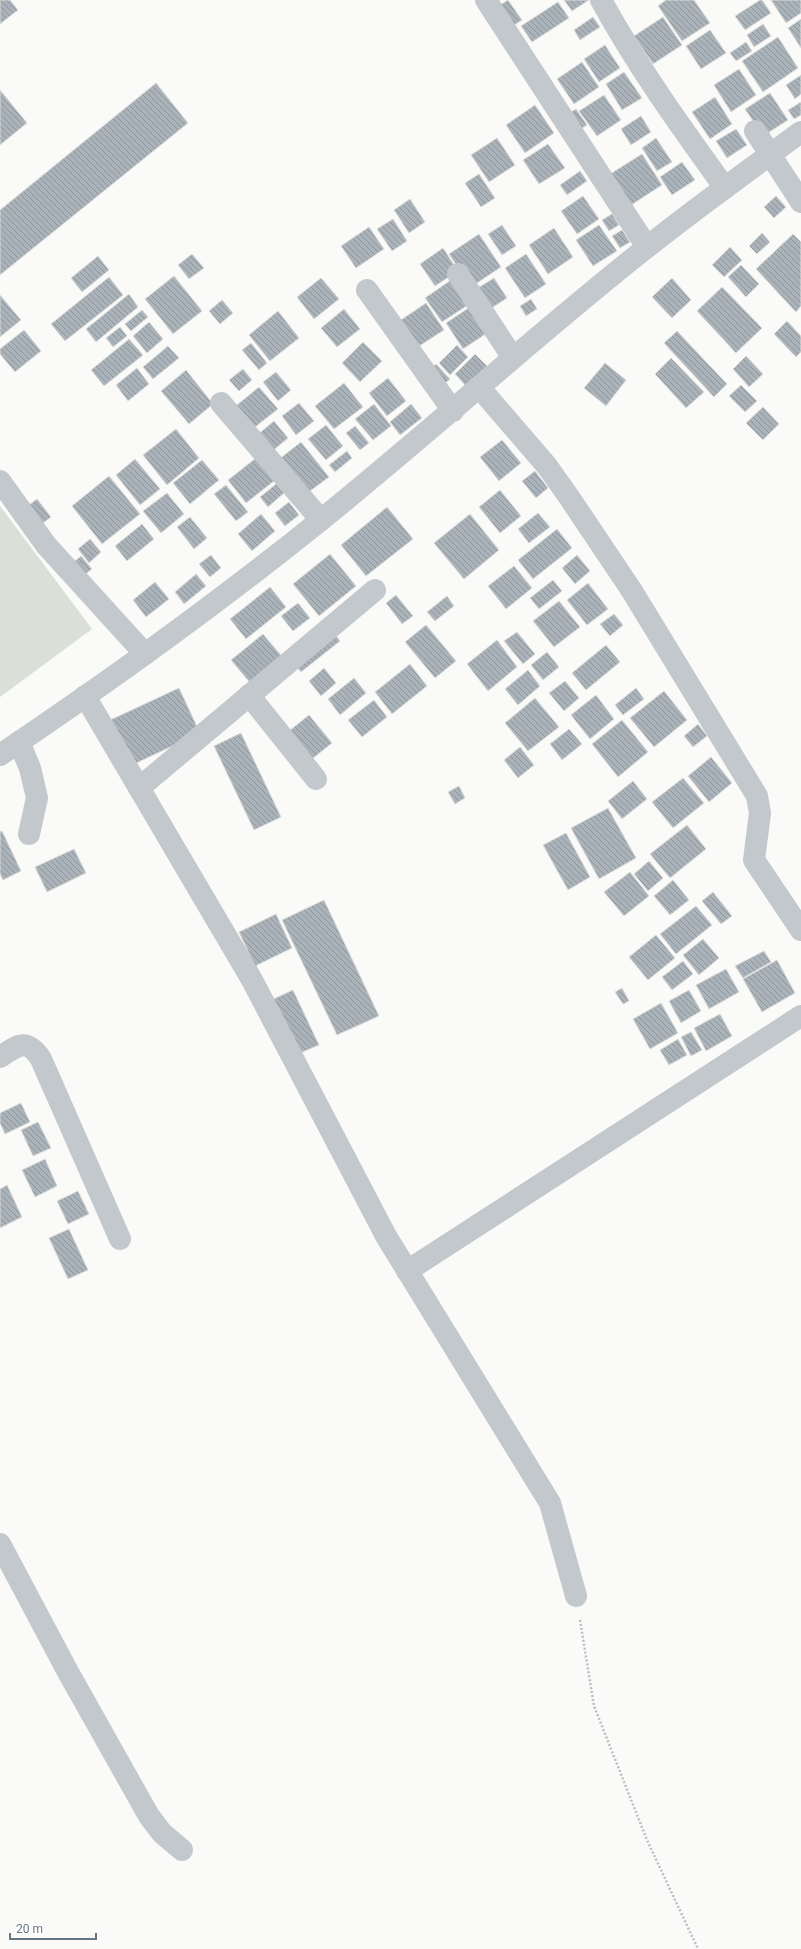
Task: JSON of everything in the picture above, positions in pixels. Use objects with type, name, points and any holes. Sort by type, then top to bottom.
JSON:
[{"type":"street","points":[[486,0],[647,247]]},
{"type":"street","points":[[601,0],[617,29],[669,110],[725,188]]},
{"type":"street","points":[[755,131],[801,202]]},
{"type":"street","points":[[0,755],[145,654],[321,520],[647,247],[801,132]]},
{"type":"street","points":[[458,274],[513,358]]},
{"type":"street","points":[[367,290],[453,411]]},
{"type":"street","points":[[479,387],[547,466],[569,497],[632,591],[757,796],[760,813],[754,860],[797,925]]},
{"type":"street","points":[[222,402],[321,520]]},
{"type":"street","points":[[0,481],[46,545],[145,654]]},
{"type":"street","points":[[139,788],[375,590]]},
{"type":"street","points":[[249,695],[316,779]]},
{"type":"street","points":[[85,696],[252,980],[386,1236],[550,1504],[576,1596]]},
{"type":"street","points":[[19,742],[30,768],[37,798],[29,834]]},
{"type":"street","points":[[407,1271],[801,1016]]},
{"type":"street","points":[[1,1054],[21,1045],[28,1045],[34,1049],[42,1059],[120,1239]]},
{"type":"street","points":[[0,1544],[68,1672],[149,1816],[162,1833],[182,1850]]},
{"type":"path","points":[[576,1596],[594,1706],[646,1840],[698,1949]]},
{"type":"shaded area","points":[[0,506],[92,629],[0,697]]},
{"type":"building","points":[[0,0],[10,0],[18,10],[0,24]]},
{"type":"building","points":[[508,0],[522,20],[508,29],[494,9]]},
{"type":"building","points":[[564,0],[589,0],[572,11]]},
{"type":"building","points":[[666,0],[694,0],[710,23],[682,41],[658,6]]},
{"type":"building","points":[[762,0],[771,13],[745,30],[735,16]]},
{"type":"building","points":[[771,0],[801,0],[801,13],[786,23]]},
{"type":"building","points":[[558,2],[569,18],[532,42],[521,26]]},
{"type":"building","points":[[593,17],[600,27],[580,40],[574,30]]},
{"type":"building","points":[[663,17],[682,45],[653,64],[634,36]]},
{"type":"building","points":[[801,19],[801,48],[788,28]]},
{"type":"building","points":[[763,24],[771,36],[754,47],[747,35]]},
{"type":"building","points":[[710,30],[726,53],[701,69],[686,46]]},
{"type":"building","points":[[778,37],[798,68],[763,92],[742,61]]},
{"type":"building","points":[[746,42],[752,51],[736,61],[730,53]]},
{"type":"building","points":[[605,45],[620,68],[599,82],[584,59]]},
{"type":"building","points":[[582,62],[599,87],[574,104],[557,79]]},
{"type":"building","points":[[739,69],[756,95],[731,112],[714,85]]},
{"type":"building","points":[[624,72],[642,98],[622,110],[606,84]]},
{"type":"building","points":[[801,75],[801,94],[795,99],[786,85]]},
{"type":"building","points":[[156,83],[188,123],[0,275],[0,210]]},
{"type":"building","points":[[0,90],[27,123],[0,145]]},
{"type":"building","points":[[770,93],[788,120],[763,136],[745,109]]},
{"type":"building","points":[[604,95],[621,120],[597,136],[579,111]]},
{"type":"building","points":[[715,97],[732,124],[710,139],[692,112]]},
{"type":"building","points":[[801,102],[801,115],[794,119],[788,110]]},
{"type":"building","points":[[535,105],[554,133],[525,153],[506,125]]},
{"type":"building","points":[[576,109],[587,125],[577,131],[566,115]]},
{"type":"building","points":[[641,116],[651,132],[631,145],[621,129]]},
{"type":"building","points":[[736,129],[747,145],[727,158],[716,141]]},
{"type":"building","points":[[497,138],[515,165],[489,182],[471,155]]},
{"type":"building","points":[[656,138],[672,162],[657,171],[642,148]]},
{"type":"building","points":[[548,144],[565,168],[539,184],[523,160]]},
{"type":"building","points":[[642,154],[662,185],[628,207],[607,176]]},
{"type":"building","points":[[682,162],[695,180],[672,195],[660,177]]},
{"type":"building","points":[[580,171],[587,181],[567,195],[560,185]]},
{"type":"building","points":[[479,174],[495,198],[481,207],[465,183]]},
{"type":"building","points":[[583,196],[599,219],[577,234],[561,211]]},
{"type":"building","points":[[776,196],[786,207],[774,218],[764,207]]},
{"type":"building","points":[[410,199],[425,222],[409,233],[394,210]]},
{"type":"building","points":[[612,214],[619,225],[609,231],[602,220]]},
{"type":"building","points":[[393,219],[407,241],[392,251],[377,229]]},
{"type":"building","points":[[502,225],[516,246],[502,255],[488,234]]},
{"type":"building","points":[[599,225],[617,251],[593,266],[576,240]]},
{"type":"building","points":[[369,227],[384,249],[356,268],[341,246]]},
{"type":"building","points":[[554,228],[573,257],[548,274],[529,245]]},
{"type":"building","points":[[622,230],[630,242],[620,248],[612,236]]},
{"type":"building","points":[[762,233],[770,242],[757,254],[749,246]]},
{"type":"building","points":[[479,234],[501,267],[471,287],[449,254]]},
{"type":"building","points":[[793,234],[801,242],[801,306],[796,312],[756,269]]},
{"type":"building","points":[[730,247],[742,260],[724,277],[712,265]]},
{"type":"building","points":[[443,248],[458,271],[435,286],[420,264]]},
{"type":"building","points":[[192,254],[204,268],[189,279],[178,265]]},
{"type":"building","points":[[526,254],[546,284],[525,298],[505,268]]},
{"type":"building","points":[[98,256],[109,270],[82,292],[71,278]]},
{"type":"building","points":[[741,265],[759,284],[746,297],[728,277]]},
{"type":"building","points":[[174,276],[202,311],[173,334],[145,299]]},
{"type":"building","points":[[109,277],[123,295],[65,341],[51,324]]},
{"type":"building","points":[[321,278],[339,299],[314,319],[297,297]]},
{"type":"building","points":[[494,278],[507,298],[487,311],[473,291]]},
{"type":"building","points":[[672,278],[691,300],[672,318],[652,297]]},
{"type":"building","points":[[451,280],[468,305],[442,322],[425,298]]},
{"type":"building","points":[[722,287],[762,328],[736,353],[697,311]]},
{"type":"building","points":[[129,294],[138,307],[96,342],[86,329]]},
{"type":"building","points":[[0,295],[21,320],[0,337]]},
{"type":"building","points":[[531,299],[537,309],[526,316],[520,306]]},
{"type":"building","points":[[222,300],[233,313],[220,324],[209,311]]},
{"type":"building","points":[[426,303],[444,330],[413,350],[395,324]]},
{"type":"building","points":[[470,307],[487,333],[463,349],[446,323]]},
{"type":"building","points":[[344,309],[360,329],[337,347],[321,328]]},
{"type":"building","points":[[142,310],[148,317],[131,331],[125,324]]},
{"type":"building","points":[[278,311],[299,338],[270,361],[249,335]]},
{"type":"building","points":[[787,321],[801,336],[801,352],[796,357],[774,334]]},
{"type":"building","points":[[149,322],[163,339],[147,353],[133,336]]},
{"type":"building","points":[[120,327],[127,336],[113,347],[106,338]]},
{"type":"building","points":[[24,330],[41,351],[15,372],[0,354],[0,349]]},
{"type":"building","points":[[677,331],[727,384],[714,397],[664,343]]},
{"type":"building","points":[[129,339],[143,355],[104,386],[91,370]]},
{"type":"building","points":[[363,342],[382,361],[360,382],[342,363]]},
{"type":"building","points":[[251,343],[267,363],[259,370],[242,350]]},
{"type":"building","points":[[457,345],[468,357],[450,375],[439,363]]},
{"type":"building","points":[[168,346],[179,358],[153,379],[143,367]]},
{"type":"building","points":[[475,354],[487,366],[466,386],[455,374]]},
{"type":"building","points":[[746,356],[763,374],[749,387],[733,369]]},
{"type":"building","points":[[671,358],[704,392],[686,408],[655,374]]},
{"type":"building","points":[[605,363],[626,380],[606,406],[584,388]]},
{"type":"building","points":[[436,364],[450,379],[443,385],[429,370]]},
{"type":"building","points":[[137,368],[149,384],[128,401],[116,385]]},
{"type":"building","points":[[243,369],[252,380],[239,391],[229,380]]},
{"type":"building","points":[[186,370],[213,404],[189,424],[161,391]]},
{"type":"building","points":[[276,372],[291,390],[278,401],[263,382]]},
{"type":"building","points":[[388,378],[406,401],[387,416],[369,393]]},
{"type":"building","points":[[344,383],[363,407],[334,429],[315,406]]},
{"type":"building","points":[[741,385],[757,401],[745,412],[729,396]]},
{"type":"building","points":[[259,387],[278,409],[250,431],[232,409]]},
{"type":"building","points":[[299,403],[314,421],[296,435],[282,416]]},
{"type":"building","points":[[374,404],[391,426],[373,440],[355,419]]},
{"type":"building","points":[[411,404],[422,418],[400,435],[390,422]]},
{"type":"building","points":[[763,407],[779,424],[763,440],[746,423]]},
{"type":"building","points":[[274,421],[288,438],[270,453],[256,436]]},
{"type":"building","points":[[326,425],[343,446],[326,460],[308,439]]},
{"type":"building","points":[[355,426],[369,443],[360,450],[346,433]]},
{"type":"building","points":[[176,429],[199,458],[167,485],[143,455]]},
{"type":"building","points":[[502,440],[521,463],[499,481],[480,457]]},
{"type":"building","points":[[301,442],[329,477],[306,494],[278,460]]},
{"type":"building","points":[[347,451],[352,458],[335,472],[329,465]]},
{"type":"building","points":[[256,458],[274,481],[246,503],[228,480]]},
{"type":"building","points":[[135,459],[160,489],[140,505],[116,475]]},
{"type":"building","points":[[202,460],[219,480],[190,504],[173,483]]},
{"type":"building","points":[[535,471],[548,488],[536,498],[522,481]]},
{"type":"building","points":[[109,476],[140,514],[102,544],[72,506]]},
{"type":"building","points":[[276,484],[284,493],[268,507],[260,497]]},
{"type":"building","points":[[226,485],[248,512],[236,521],[214,494]]},
{"type":"building","points":[[500,490],[521,516],[500,533],[479,507]]},
{"type":"building","points":[[167,493],[184,514],[161,533],[143,511]]},
{"type":"building","points":[[37,499],[51,517],[39,526],[25,508]]},
{"type":"building","points":[[289,502],[299,515],[285,526],[275,513]]},
{"type":"building","points":[[387,507],[413,539],[366,576],[341,545]]},
{"type":"building","points":[[538,513],[550,527],[529,543],[518,529]]},
{"type":"building","points":[[261,514],[275,531],[252,551],[238,534]]},
{"type":"building","points":[[470,514],[499,550],[464,579],[434,543]]},
{"type":"building","points":[[190,517],[207,538],[194,549],[177,527]]},
{"type":"building","points":[[142,524],[154,539],[127,561],[115,546]]},
{"type":"building","points":[[557,529],[572,548],[533,579],[518,560]]},
{"type":"building","points":[[90,539],[101,552],[89,563],[78,549]]},
{"type":"building","points":[[330,554],[356,586],[319,616],[293,584]]},
{"type":"building","points":[[211,555],[221,568],[210,577],[199,564]]},
{"type":"building","points":[[577,555],[590,571],[575,584],[562,568]]},
{"type":"building","points":[[81,556],[92,569],[79,579],[69,566]]},
{"type":"building","points":[[514,566],[532,588],[506,609],[488,586]]},
{"type":"building","points":[[196,574],[206,586],[184,604],[175,592]]},
{"type":"building","points":[[553,580],[562,591],[539,609],[530,598]]},
{"type":"building","points":[[155,582],[169,599],[146,617],[133,600]]},
{"type":"building","points":[[588,583],[608,609],[587,625],[567,600]]},
{"type":"building","points":[[270,587],[286,607],[246,639],[230,619]]},
{"type":"building","points":[[396,595],[413,616],[402,624],[386,603]]},
{"type":"building","points":[[447,596],[454,606],[435,621],[427,612]]},
{"type":"building","points":[[559,601],[580,627],[554,647],[533,621]]},
{"type":"building","points":[[298,603],[310,618],[293,631],[281,616]]},
{"type":"building","points":[[614,614],[623,625],[610,636],[600,624]]},
{"type":"building","points":[[426,625],[456,661],[435,678],[405,642]]},
{"type":"building","points":[[331,629],[340,641],[301,672],[292,661]]},
{"type":"building","points":[[517,632],[535,654],[523,664],[504,641]]},
{"type":"building","points":[[263,634],[284,659],[252,685],[231,660]]},
{"type":"building","points":[[497,640],[517,667],[488,691],[467,664]]},
{"type":"building","points":[[606,645],[620,662],[586,690],[572,673]]},
{"type":"building","points":[[547,652],[559,667],[543,680],[531,665]]},
{"type":"building","points":[[410,664],[427,686],[392,714],[375,692]]},
{"type":"building","points":[[324,668],[336,683],[321,696],[309,681]]},
{"type":"building","points":[[528,670],[540,686],[518,705],[505,689]]},
{"type":"building","points":[[354,678],[366,693],[340,715],[328,699]]},
{"type":"building","points":[[565,681],[579,698],[564,711],[549,693]]},
{"type":"building","points":[[179,688],[200,733],[130,766],[108,721]]},
{"type":"building","points":[[636,688],[644,699],[623,715],[615,705]]},
{"type":"building","points":[[664,691],[687,720],[654,747],[630,718]]},
{"type":"building","points":[[596,695],[614,719],[590,739],[571,715]]},
{"type":"building","points":[[535,698],[559,727],[528,751],[505,723]]},
{"type":"building","points":[[374,700],[387,717],[362,737],[348,720]]},
{"type":"building","points":[[309,715],[332,743],[307,763],[284,735]]},
{"type":"building","points":[[622,720],[648,752],[618,777],[592,744]]},
{"type":"building","points":[[698,724],[707,736],[693,747],[684,736]]},
{"type":"building","points":[[569,729],[582,744],[562,760],[550,744]]},
{"type":"building","points":[[241,733],[281,817],[254,830],[214,746]]},
{"type":"building","points":[[520,747],[534,765],[518,778],[504,760]]},
{"type":"building","points":[[711,757],[732,783],[709,802],[688,776]]},
{"type":"building","points":[[683,778],[704,803],[673,828],[652,802]]},
{"type":"building","points":[[633,781],[647,799],[622,819],[608,801]]},
{"type":"building","points":[[459,786],[465,798],[455,804],[448,792]]},
{"type":"building","points":[[608,808],[636,858],[599,879],[571,828]]},
{"type":"building","points":[[687,825],[706,849],[670,878],[650,854]]},
{"type":"building","points":[[2,831],[21,871],[3,880],[0,874],[0,832]]},
{"type":"building","points":[[566,833],[590,877],[568,890],[543,845]]},
{"type":"building","points":[[74,849],[86,873],[47,892],[35,867]]},
{"type":"building","points":[[649,861],[663,878],[648,891],[634,874]]},
{"type":"building","points":[[630,872],[649,896],[624,916],[604,892]]},
{"type":"building","points":[[673,880],[689,900],[670,915],[654,896]]},
{"type":"building","points":[[713,892],[732,916],[721,924],[702,901]]},
{"type":"building","points":[[324,900],[379,1016],[337,1035],[282,920]]},
{"type":"building","points":[[696,906],[712,925],[676,954],[660,934]]},
{"type":"building","points":[[276,914],[292,948],[255,966],[239,932]]},
{"type":"building","points":[[656,935],[675,958],[648,980],[629,957]]},
{"type":"building","points":[[703,939],[719,958],[699,975],[683,955]]},
{"type":"building","points":[[764,951],[771,962],[743,978],[735,966]]},
{"type":"building","points":[[777,960],[795,993],[762,1012],[743,979]]},
{"type":"building","points":[[683,961],[693,974],[672,990],[662,977]]},
{"type":"building","points":[[726,969],[739,992],[709,1009],[696,985]]},
{"type":"building","points":[[622,988],[629,1001],[623,1004],[615,992]]},
{"type":"building","points":[[293,990],[319,1045],[293,1056],[267,1002]]},
{"type":"building","points":[[689,990],[701,1011],[681,1023],[669,1001]]},
{"type":"building","points":[[661,1003],[678,1033],[650,1049],[633,1019]]},
{"type":"building","points":[[720,1014],[732,1036],[706,1051],[694,1028]]},
{"type":"building","points":[[691,1032],[702,1050],[691,1056],[681,1037]]},
{"type":"building","points":[[678,1039],[687,1055],[669,1065],[660,1050]]},
{"type":"building","points":[[21,1103],[30,1122],[5,1134],[0,1123],[0,1113]]},
{"type":"building","points":[[38,1122],[51,1148],[33,1156],[21,1130]]},
{"type":"building","points":[[45,1159],[57,1186],[35,1197],[22,1170]]},
{"type":"building","points":[[7,1185],[22,1217],[0,1228],[0,1189]]},
{"type":"building","points":[[78,1191],[89,1214],[68,1224],[57,1201]]},
{"type":"building","points":[[69,1229],[88,1270],[68,1279],[49,1238]]}]
